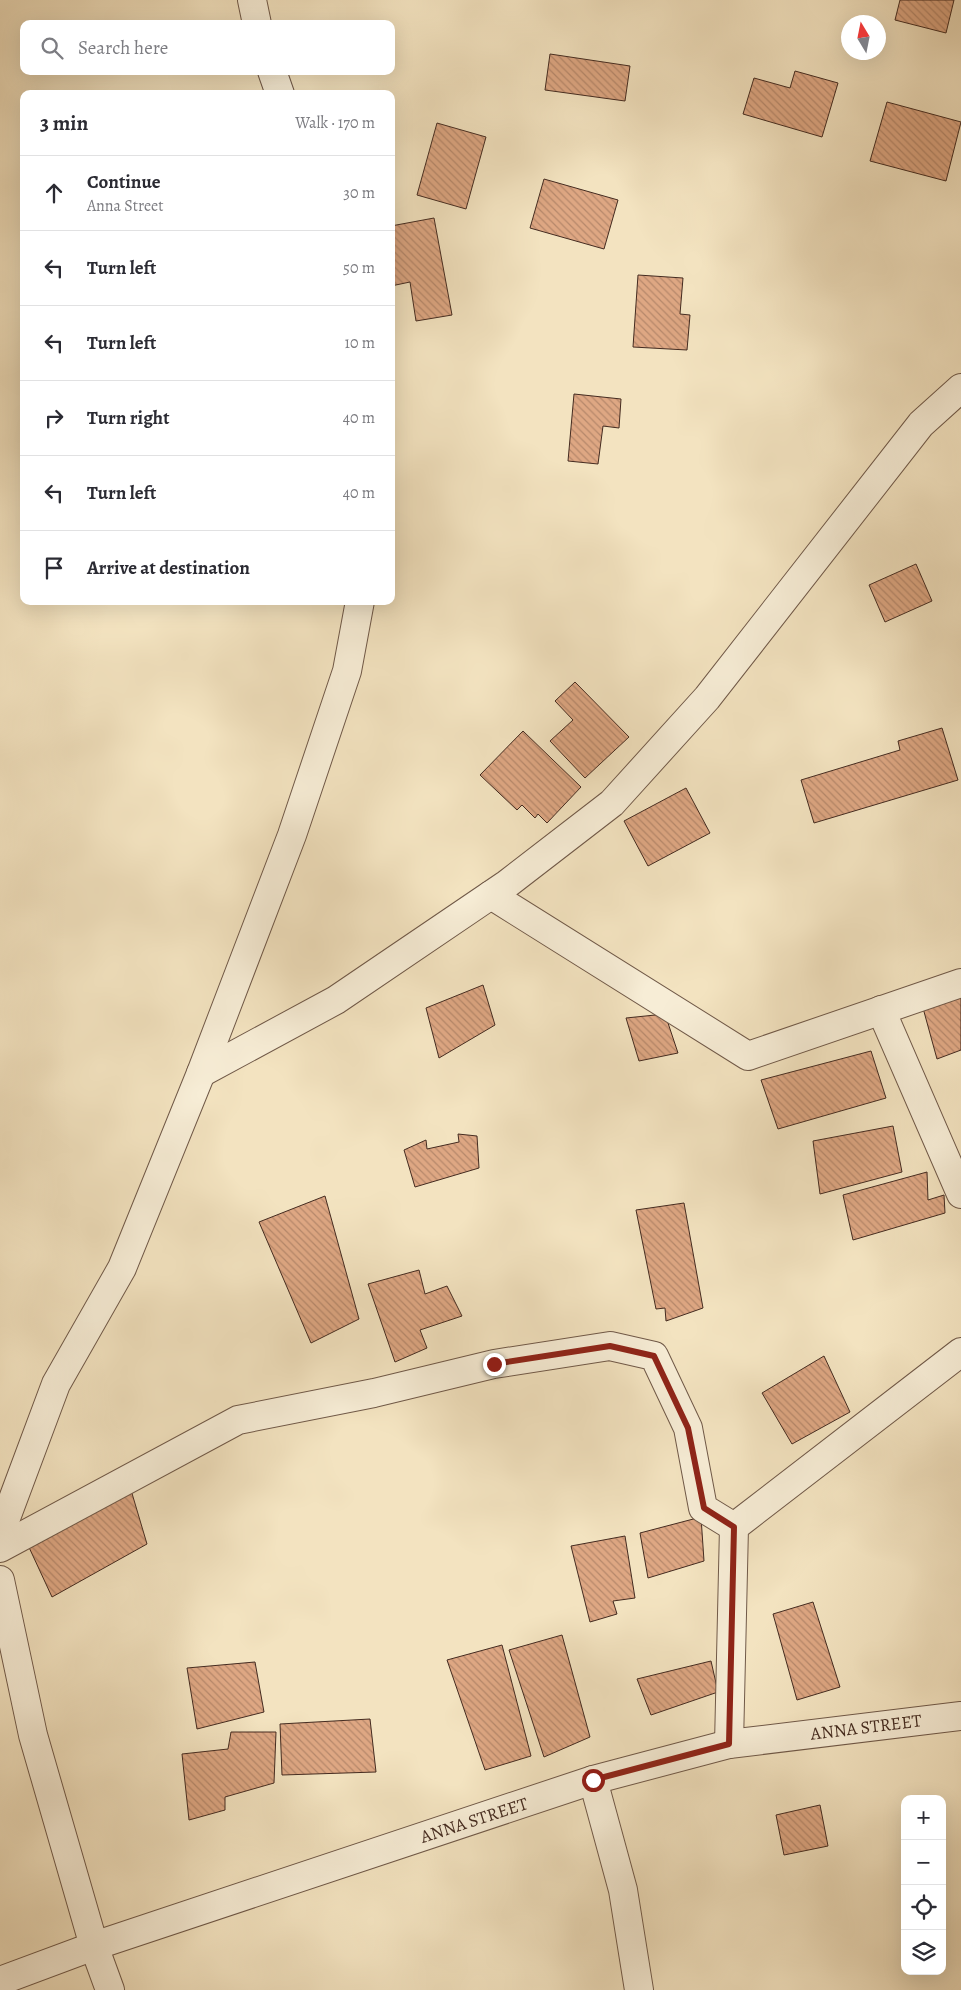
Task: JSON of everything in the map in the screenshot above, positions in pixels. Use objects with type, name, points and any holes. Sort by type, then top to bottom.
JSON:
[{"type":"street","points":[[252,0],[256,20]]},
{"type":"street","points":[[273,75],[279,90]]},
{"type":"street","points":[[201,1073],[336,1000],[491,895],[612,803],[707,698],[921,424],[961,388]]},
{"type":"street","points":[[0,1534],[56,1384],[122,1268],[201,1073],[292,835],[347,671],[359,605]]},
{"type":"street","points":[[491,895],[748,1056],[961,983]]},
{"type":"street","points":[[881,1010],[961,1194]]},
{"type":"street","points":[[0,1548],[238,1420],[374,1393],[494,1364],[610,1346],[654,1356],[688,1428],[704,1508],[734,1527]]},
{"type":"street","points":[[734,1527],[961,1352]]},
{"type":"street","points":[[729,1744],[734,1527]]},
{"type":"street","points":[[0,1580],[33,1735],[94,1946],[110,1990]]},
{"type":"street","name":"ANNA STREET","points":[[0,1981],[94,1946],[593,1780],[729,1744],[961,1716]]},
{"type":"street","points":[[593,1780],[623,1890],[639,1990]]},
{"type":"building","points":[[900,0],[954,0],[946,33],[895,20]]},
{"type":"building","points":[[550,54],[630,66],[625,101],[545,90]]},
{"type":"building","points":[[795,71],[838,83],[822,137],[743,114],[754,78],[790,88]]},
{"type":"building","points":[[887,102],[961,122],[946,181],[870,161]]},
{"type":"building","points":[[437,123],[486,137],[466,209],[417,195]]},
{"type":"building","points":[[544,179],[618,200],[604,249],[530,228]]},
{"type":"building","points":[[434,218],[452,315],[416,321],[410,282],[395,285],[395,225]]},
{"type":"building","points":[[638,275],[683,278],[680,314],[690,315],[687,350],[633,347]]},
{"type":"building","points":[[574,394],[621,399],[619,428],[603,426],[598,464],[568,461]]},
{"type":"building","points":[[916,564],[932,601],[885,622],[869,585]]},
{"type":"building","points":[[575,682],[629,737],[585,778],[550,741],[573,720],[555,701]]},
{"type":"building","points":[[942,728],[958,780],[814,823],[801,780],[900,750],[898,741]]},
{"type":"building","points":[[523,731],[581,787],[547,823],[538,814],[535,818],[522,805],[517,810],[480,775]]},
{"type":"building","points":[[686,788],[710,833],[648,866],[624,821]]},
{"type":"building","points":[[483,985],[495,1025],[439,1058],[426,1008]]},
{"type":"building","points":[[961,998],[961,1050],[937,1059],[923,1008]]},
{"type":"building","points":[[665,1014],[678,1053],[639,1061],[626,1018]]},
{"type":"building","points":[[871,1051],[886,1098],[778,1129],[761,1080]]},
{"type":"building","points":[[893,1126],[902,1172],[820,1194],[813,1141]]},
{"type":"building","points":[[458,1134],[477,1136],[479,1168],[415,1187],[404,1150],[426,1140],[427,1149],[459,1142]]},
{"type":"building","points":[[927,1172],[928,1200],[944,1195],[945,1213],[853,1240],[843,1195]]},
{"type":"building","points":[[325,1196],[359,1319],[311,1343],[259,1222]]},
{"type":"building","points":[[684,1203],[703,1308],[666,1321],[665,1308],[656,1309],[636,1210]]},
{"type":"building","points":[[419,1270],[425,1294],[447,1286],[462,1316],[420,1330],[427,1348],[395,1362],[368,1284]]},
{"type":"building","points":[[824,1356],[850,1412],[792,1444],[762,1393]]},
{"type":"building","points":[[131,1490],[147,1544],[52,1597],[27,1543]]},
{"type":"building","points":[[701,1517],[704,1561],[648,1578],[640,1533]]},
{"type":"building","points":[[625,1536],[635,1598],[613,1601],[617,1614],[590,1622],[571,1546]]},
{"type":"building","points":[[813,1602],[840,1687],[797,1700],[773,1614]]},
{"type":"building","points":[[562,1635],[590,1737],[544,1757],[509,1650]]},
{"type":"building","points":[[502,1645],[531,1756],[485,1770],[447,1660]]},
{"type":"building","points":[[711,1661],[718,1692],[651,1715],[637,1679]]},
{"type":"building","points":[[255,1662],[264,1712],[197,1729],[187,1668]]},
{"type":"building","points":[[370,1719],[376,1772],[282,1775],[280,1724]]},
{"type":"building","points":[[231,1732],[276,1732],[274,1783],[225,1797],[225,1810],[189,1820],[182,1754],[228,1749]]},
{"type":"building","points":[[820,1805],[828,1846],[784,1855],[776,1815]]},
{"type":"route","points":[[494,1364],[610,1346],[654,1356],[688,1428],[704,1508],[734,1527],[729,1744],[593,1780]]}]
